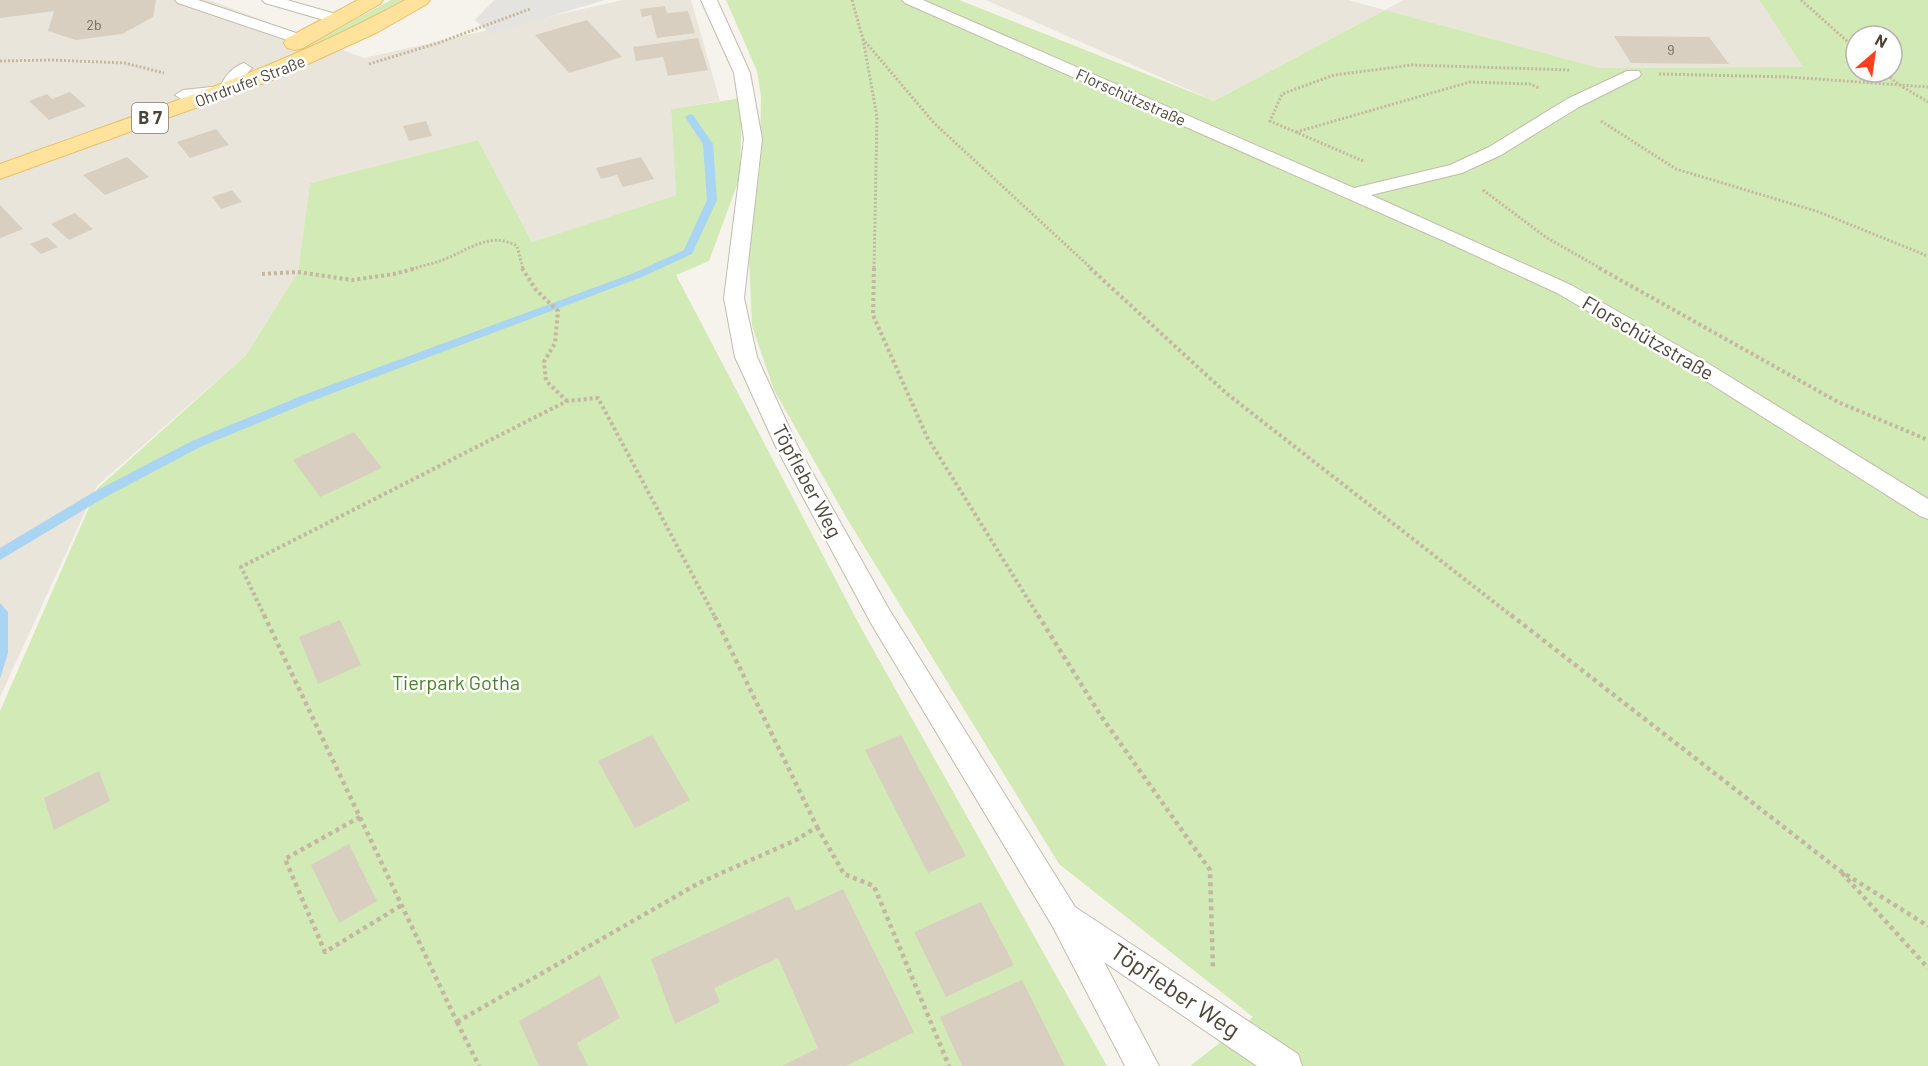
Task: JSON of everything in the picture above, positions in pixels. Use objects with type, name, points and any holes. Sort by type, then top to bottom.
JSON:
[{"type":"main road","name":"Ohrdrufer Straße","points":[[72,145],[244,68],[302,40],[373,0]]},
{"type":"main road","name":"Ohrdrufer Straße","points":[[0,172],[228,90],[333,48],[420,0]]},
{"type":"lane","points":[[183,0],[302,40]]},
{"type":"lane","points":[[270,0],[338,20]]},
{"type":"lane","name":"Töpfleber Weg","points":[[709,0],[742,73],[753,139],[734,298],[746,357],[787,447],[881,618],[1064,917],[1143,1066]]},
{"type":"lane","name":"Florschützstraße","points":[[910,0],[1564,289],[1686,359],[1928,510]]},
{"type":"lane","points":[[183,95],[228,90],[231,80],[244,68]]},
{"type":"lane","points":[[1352,194],[1456,169],[1495,151],[1573,103],[1633,74]]},
{"type":"lane","name":"Töpfleber Weg","points":[[1064,917],[1286,1066]]},
{"type":"path","points":[[852,0],[863,39],[877,117],[873,315],[927,437],[1101,716],[1210,870],[1214,1017]]},
{"type":"path","points":[[1801,0],[1844,38]]},
{"type":"path","points":[[360,66],[438,43],[530,9]]},
{"type":"path","points":[[863,39],[934,123],[1226,393],[1839,870],[1928,926]]},
{"type":"path","points":[[0,61],[51,60],[125,63],[193,79],[205,85]]},
{"type":"path","points":[[1411,180],[1270,121],[1282,94],[1334,75],[1412,65],[1528,67],[1633,74],[1789,77],[1844,81]]},
{"type":"path","points":[[1245,147],[1470,82],[1530,84],[1573,103],[1676,169],[1819,212],[1928,256]]},
{"type":"path","points":[[1898,84],[1928,87]]},
{"type":"path","points":[[1898,84],[1928,102]]},
{"type":"path","points":[[1456,169],[1547,238],[1838,402],[1928,440]]},
{"type":"path","points":[[262,274],[298,272],[351,280],[394,274],[441,261],[478,243],[508,241],[517,246],[519,260],[530,285],[558,311],[555,343],[544,362],[546,381],[567,401]]},
{"type":"path","points":[[479,1066],[241,567],[567,401],[598,398],[700,588],[817,827],[844,874],[874,886],[949,1066]]},
{"type":"path","points":[[360,817],[285,859],[326,952],[402,905]]},
{"type":"path","points":[[457,1022],[699,883],[795,840],[817,827]]},
{"type":"path","points":[[1839,870],[1928,969]]},
{"type":"shaded area","points":[[0,0],[209,0],[364,58],[623,0],[691,0],[720,101],[671,109],[676,195],[532,242],[478,140],[310,183],[298,272],[246,355],[97,486],[0,697]]},
{"type":"shaded area","points":[[494,0],[605,0],[490,34],[475,20]]},
{"type":"shaded area","points":[[986,0],[1348,0],[1385,10],[1214,101]]},
{"type":"shaded area","points":[[1404,0],[1759,0],[1803,67],[1600,68],[1385,10]]},
{"type":"green space","points":[[391,0],[403,0],[334,37],[273,64]]},
{"type":"green space","points":[[726,0],[959,0],[1214,101],[1385,10],[1600,68],[1803,67],[1759,0],[1928,0],[1928,1066],[1190,1066],[1253,1017],[1059,864],[846,517],[774,390],[752,326],[749,257],[760,166],[761,96],[757,71]]},
{"type":"green space","name":"Tierpark Gotha","points":[[742,98],[740,177],[709,261],[676,275],[860,626],[1107,1066],[0,1066],[0,711],[97,489],[246,355],[298,272],[310,183],[478,140],[532,242],[676,195],[671,109]]},
{"type":"water","points":[[0,603],[8,612],[8,653],[0,679]]},
{"type":"building","points":[[0,0],[156,0],[153,17],[122,34],[76,40],[48,31],[54,11],[0,18]]},
{"type":"building","points":[[665,6],[667,13],[688,11],[695,33],[657,38],[651,15],[642,17],[640,9]]},
{"type":"building","points":[[587,20],[622,57],[569,73],[535,35]]},
{"type":"building","points":[[1614,36],[1709,37],[1729,64],[1631,63]]},
{"type":"building","points":[[698,38],[708,70],[668,76],[663,57],[636,61],[633,47]]},
{"type":"building","points":[[70,92],[86,106],[49,120],[29,101],[47,94],[52,99]]},
{"type":"building","points":[[426,121],[432,136],[409,141],[403,126]]},
{"type":"building","points":[[216,129],[229,145],[190,158],[177,142]]},
{"type":"building","points":[[127,157],[149,177],[105,195],[83,175]]},
{"type":"building","points":[[641,157],[654,179],[623,187],[617,175],[601,179],[596,168]]},
{"type":"building","points":[[232,190],[242,202],[221,209],[212,197]]},
{"type":"building","points":[[0,205],[23,229],[0,238]]},
{"type":"building","points":[[75,213],[93,229],[69,240],[51,224]]},
{"type":"building","points":[[47,237],[58,247],[41,254],[30,244]]},
{"type":"building","points":[[354,432],[382,468],[320,497],[293,460]]},
{"type":"building","points":[[340,620],[361,665],[318,684],[299,637]]},
{"type":"building","points":[[652,735],[690,800],[635,828],[598,761]]},
{"type":"building","points":[[901,735],[966,856],[928,873],[865,750]]},
{"type":"building","points":[[99,771],[110,801],[54,830],[44,798]]},
{"type":"building","points":[[349,844],[377,901],[339,923],[311,865]]},
{"type":"building","points":[[843,889],[914,1032],[846,1066],[782,1066],[818,1048],[778,958],[714,988],[720,1002],[675,1024],[651,959],[789,896],[796,911]]},
{"type":"building","points":[[981,902],[1014,965],[946,997],[914,932]]},
{"type":"building","points":[[600,975],[620,1018],[577,1043],[588,1066],[539,1066],[519,1021]]},
{"type":"building","points":[[1022,980],[1065,1066],[962,1066],[940,1017]]},
{"type":"waterway","points":[[0,555],[97,496],[196,444],[305,399],[638,275],[688,252],[712,200],[708,144],[690,117]]}]
